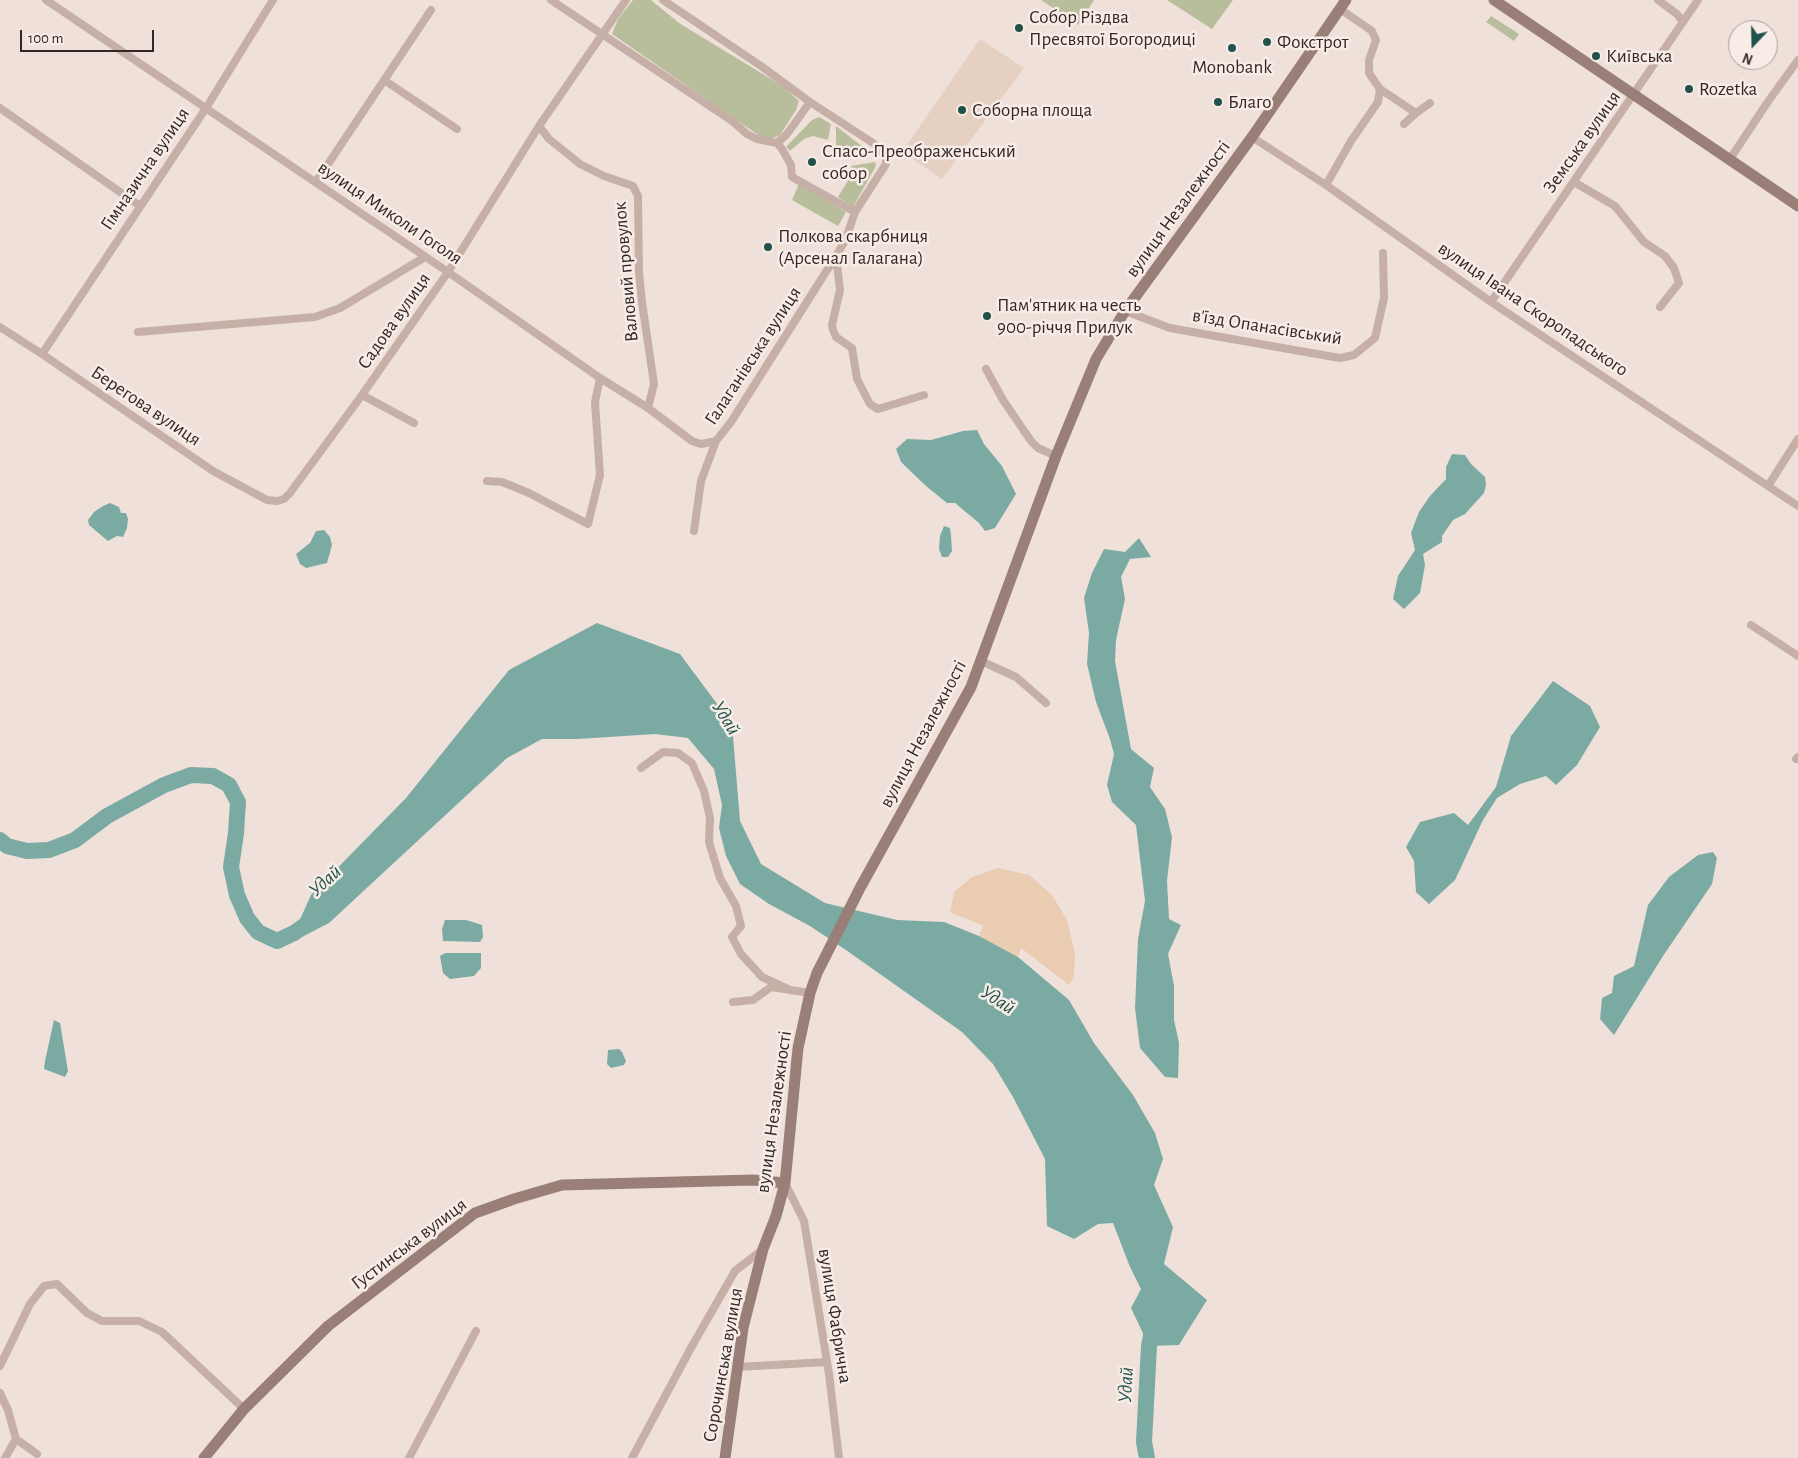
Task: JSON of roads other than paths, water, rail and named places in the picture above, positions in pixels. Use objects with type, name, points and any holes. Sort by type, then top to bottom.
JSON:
[{"type":"main road","points":[[1494,0],[1798,206]]},
{"type":"main road","name":"вулиця Незалежності","points":[[763,1249],[776,1216],[785,1183],[798,1048],[810,993],[817,973],[860,888],[971,687],[1056,456],[1096,359],[1125,311],[1252,137],[1343,4]]},
{"type":"main road","name":"Густинська вулиця","points":[[204,1458],[244,1409],[328,1326],[475,1213],[514,1198],[562,1185],[753,1180],[785,1183]]},
{"type":"main road","name":"Сорочинська вулиця","points":[[725,1458],[743,1328],[763,1249]]},
{"type":"street","name":"вулиця Миколи Гоголя","points":[[46,0],[448,272],[600,378],[648,408],[692,441],[701,444],[716,441]]},
{"type":"street","name":"Гімназична вулиця","points":[[42,354],[206,108],[273,0]]},
{"type":"street","points":[[552,0],[732,121],[747,134],[757,139],[777,143],[791,165],[792,177],[855,212]]},
{"type":"street","name":"Садова вулиця","points":[[277,502],[290,494],[448,272],[540,126],[626,0]]},
{"type":"street","points":[[663,0],[762,66],[810,102],[787,134],[777,143]]},
{"type":"street","points":[[1658,0],[1677,14],[1683,22]]},
{"type":"street","name":"Земська вулиця","points":[[1491,302],[1698,0]]},
{"type":"street","points":[[1343,4],[1372,31],[1376,40],[1369,60],[1369,73],[1380,90],[1416,113]]},
{"type":"street","points":[[316,182],[431,10]]},
{"type":"street","points":[[1730,160],[1798,60]]},
{"type":"street","points":[[384,80],[457,129]]},
{"type":"street","points":[[1326,185],[1351,141],[1378,102],[1380,90]]},
{"type":"street","name":"Галаганівська вулиця","points":[[694,531],[701,481],[716,441],[836,256],[845,241],[855,212],[886,164],[886,156],[873,143],[810,102]]},
{"type":"street","points":[[1404,124],[1430,103]]},
{"type":"street","points":[[0,108],[140,206]]},
{"type":"street","name":"Валовий провулок","points":[[540,126],[549,139],[580,164],[604,176],[633,186],[638,196],[638,255],[641,292],[654,384],[648,408]]},
{"type":"street","name":"вулиця Івана Скоропадського","points":[[1252,137],[1326,185],[1491,302],[1798,506]]},
{"type":"street","points":[[1574,182],[1615,206],[1644,242],[1665,256],[1674,268],[1678,283],[1660,307]]},
{"type":"street","name":"в'їзд Опанасівський","points":[[1125,311],[1170,328],[1340,358],[1354,355],[1375,338],[1384,298],[1383,253]]},
{"type":"street","points":[[836,256],[840,290],[832,324],[833,330],[836,337],[852,348],[857,379],[870,404],[878,409],[924,395]]},
{"type":"street","points":[[138,332],[315,317],[340,308],[425,257]]},
{"type":"street","name":"Берегова вулиця","points":[[0,328],[42,354],[213,471],[266,500],[277,502]]},
{"type":"street","points":[[986,369],[1003,400],[1031,441],[1038,448],[1056,456]]},
{"type":"street","points":[[488,481],[502,482],[529,493],[588,524],[600,476],[595,402],[600,378]]},
{"type":"street","points":[[362,395],[414,423]]},
{"type":"street","points":[[1768,486],[1798,439]]},
{"type":"street","points":[[1751,625],[1798,656]]},
{"type":"street","points":[[981,661],[1016,677],[1046,703]]},
{"type":"street","points":[[641,768],[663,752],[678,753],[692,763],[704,790],[710,818],[709,842],[720,878],[736,906],[741,926],[732,937],[742,954],[762,977],[790,990]]},
{"type":"street","points":[[733,1002],[753,1000],[771,988],[810,993]]},
{"type":"street","name":"вулиця Фабрична","points":[[785,1183],[804,1221],[827,1362],[838,1458]]},
{"type":"street","points":[[632,1458],[734,1271],[763,1249]]},
{"type":"street","points":[[0,1366],[30,1304],[44,1286],[57,1284],[87,1313],[102,1321],[139,1321],[162,1332],[244,1409]]},
{"type":"street","points":[[409,1458],[476,1331]]},
{"type":"street","points":[[737,1367],[827,1362]]},
{"type":"street","points":[[0,1392],[8,1410],[16,1439],[37,1454]]},
{"type":"street","points":[[5,1458],[16,1439]]},
{"type":"water","points":[[977,430],[984,444],[1002,466],[1016,494],[995,528],[985,531],[979,523],[955,503],[947,503],[926,486],[901,462],[896,449],[907,439],[931,440],[963,431]]},
{"type":"water","points":[[1452,454],[1465,455],[1471,464],[1485,477],[1484,493],[1465,514],[1453,520],[1442,536],[1442,542],[1423,554],[1425,565],[1420,593],[1404,609],[1393,599],[1398,576],[1415,550],[1411,533],[1419,512],[1430,496],[1446,479],[1446,467]]},
{"type":"water","points":[[110,503],[119,507],[121,513],[126,513],[128,519],[123,537],[117,536],[108,541],[89,525],[88,520],[94,512]]},
{"type":"water","points":[[944,526],[950,528],[952,551],[948,557],[942,557],[939,549],[940,536]]},
{"type":"water","points":[[324,530],[330,537],[332,545],[327,563],[306,568],[300,564],[296,554],[310,543],[316,531]]},
{"type":"water","points":[[1139,538],[1151,557],[1130,559],[1121,577],[1125,599],[1116,640],[1115,661],[1131,749],[1154,768],[1150,787],[1165,809],[1172,837],[1167,881],[1169,919],[1181,925],[1168,954],[1174,986],[1174,1020],[1179,1043],[1178,1078],[1165,1077],[1140,1048],[1135,1008],[1138,939],[1145,901],[1136,825],[1112,802],[1107,785],[1114,754],[1096,702],[1087,664],[1089,633],[1084,598],[1092,573],[1104,549],[1125,552]]},
{"type":"water","points":[[597,623],[680,654],[732,724],[740,821],[761,864],[825,903],[897,920],[944,922],[979,936],[1018,957],[1069,1000],[1094,1043],[1133,1095],[1155,1133],[1163,1159],[1154,1185],[1173,1227],[1164,1264],[1207,1300],[1179,1345],[1149,1346],[1131,1308],[1141,1289],[1130,1267],[1113,1223],[1098,1224],[1074,1239],[1047,1226],[1045,1159],[1013,1097],[993,1064],[962,1032],[810,926],[769,904],[740,884],[726,856],[719,828],[722,805],[714,769],[688,738],[655,734],[578,739],[542,739],[507,758],[329,923],[298,939],[294,933],[311,895],[406,798],[509,670]]},
{"type":"water","points":[[1553,681],[1590,706],[1600,727],[1577,765],[1556,785],[1546,776],[1520,784],[1497,798],[1483,820],[1455,880],[1429,904],[1416,892],[1414,861],[1406,847],[1420,822],[1454,813],[1468,825],[1496,787],[1511,736]]},
{"type":"water","points":[[1713,852],[1717,858],[1712,884],[1663,956],[1614,1035],[1600,1019],[1602,998],[1612,993],[1614,976],[1634,966],[1648,905],[1669,877],[1698,855]]},
{"type":"water","points":[[445,920],[466,920],[482,925],[483,937],[480,942],[443,941],[442,929]]},
{"type":"water","points":[[445,953],[481,953],[481,968],[474,976],[450,979],[443,973],[440,956]]},
{"type":"water","points":[[54,1020],[60,1023],[68,1071],[65,1077],[44,1069]]},
{"type":"water","points":[[619,1049],[626,1061],[624,1065],[611,1068],[607,1064],[608,1050]]},
{"type":"waterway","name":"Удай","points":[[0,840],[7,846],[27,851],[49,850],[75,840],[107,816],[164,785],[191,775],[213,776],[229,785],[238,802],[231,867],[237,895],[247,918],[258,932],[277,941],[294,933],[311,921]]},
{"type":"waterway","name":"Удай","points":[[1147,1458],[1144,1442],[1149,1346],[1153,1326]]},
{"type":"place","name":"Собор Різдва Пресвятої Богородиці","points":[[1019,28]]},
{"type":"place","name":"Фокстрот","points":[[1267,42]]},
{"type":"place","name":"Monobank","points":[[1232,48]]},
{"type":"place","name":"Київська","points":[[1596,56]]},
{"type":"place","name":"Rozetka","points":[[1689,89]]},
{"type":"place","name":"Благо","points":[[1218,102]]},
{"type":"place","name":"Соборна площа","points":[[962,110]]},
{"type":"place","name":"Спасо-Преображенський собор","points":[[812,162]]},
{"type":"place","name":"Полкова скарбниця (Арсенал Галагана)","points":[[768,247]]},
{"type":"place","name":"Пам'ятник на честь 900-річчя Прилук","points":[[987,316]]}]
